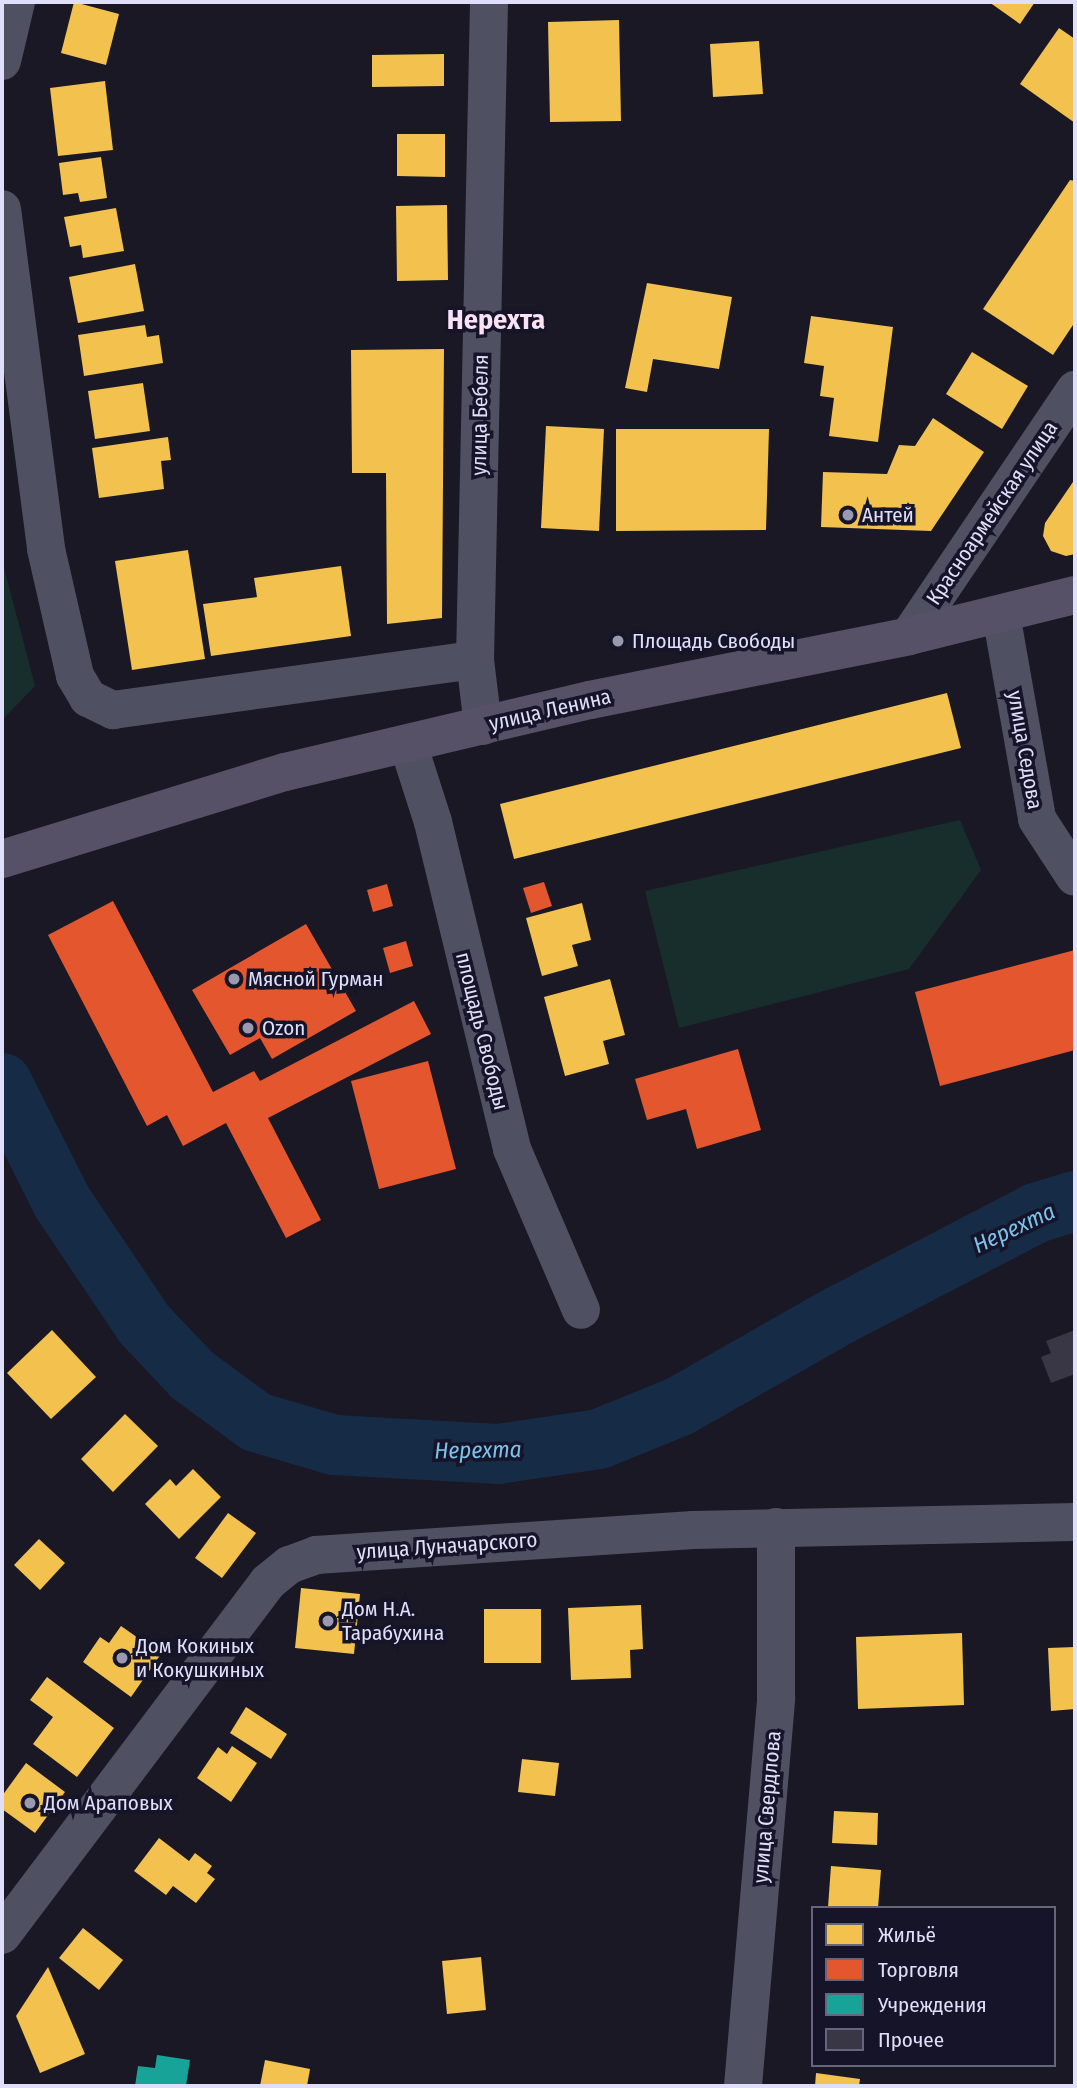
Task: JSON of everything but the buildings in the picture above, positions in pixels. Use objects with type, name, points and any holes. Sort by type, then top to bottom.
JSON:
[{"type":"main road","name":"улица Ленина","points":[[16,855],[285,772],[590,700],[909,636],[1075,595]]},
{"type":"street","points":[[2,61],[16,2]]},
{"type":"street","name":"улица Бебеля","points":[[483,726],[475,660],[489,2]]},
{"type":"street","points":[[2,209],[46,549],[75,676],[88,698],[113,709],[475,660]]},
{"type":"street","name":"Красноармейская улица","points":[[909,636],[1075,390]]},
{"type":"street","name":"улица Седова","points":[[1000,614],[1037,819],[1075,877]]},
{"type":"street","name":"площадь Свободы","points":[[408,744],[433,822],[512,1149],[581,1310]]},
{"type":"street","name":"улица Луначарского","points":[[2,1935],[268,1582],[289,1565],[316,1555],[776,1527],[1075,1522]]},
{"type":"street","name":"улица Свердлова","points":[[743,2086],[776,1698],[776,1527]]},
{"type":"green space","points":[[2,560],[35,686],[2,720]]},
{"type":"green space","points":[[960,820],[981,870],[909,969],[679,1028],[645,891]]},
{"type":"waterway","name":"Нерехта","points":[[2,1083],[62,1202],[144,1324],[192,1375],[256,1422],[334,1445],[498,1454],[599,1439],[678,1407],[842,1314],[1036,1213],[1075,1201]]},
{"type":"place","name":"Антей","points":[[848,515]]},
{"type":"place","name":"Площадь Свободы","points":[[618,641]]},
{"type":"place","name":"Мясной Гурман","points":[[234,979]]},
{"type":"place","name":"Ozon","points":[[248,1028]]},
{"type":"place","name":"Дом Н.А. Тарабухина","points":[[328,1621]]},
{"type":"place","name":"Дом Кокиных и Кокушкиных","points":[[122,1658]]},
{"type":"place","name":"Дом Араповых","points":[[30,1803]]},
{"type":"district","name":"Нерехта","points":[[496,320]]}]
